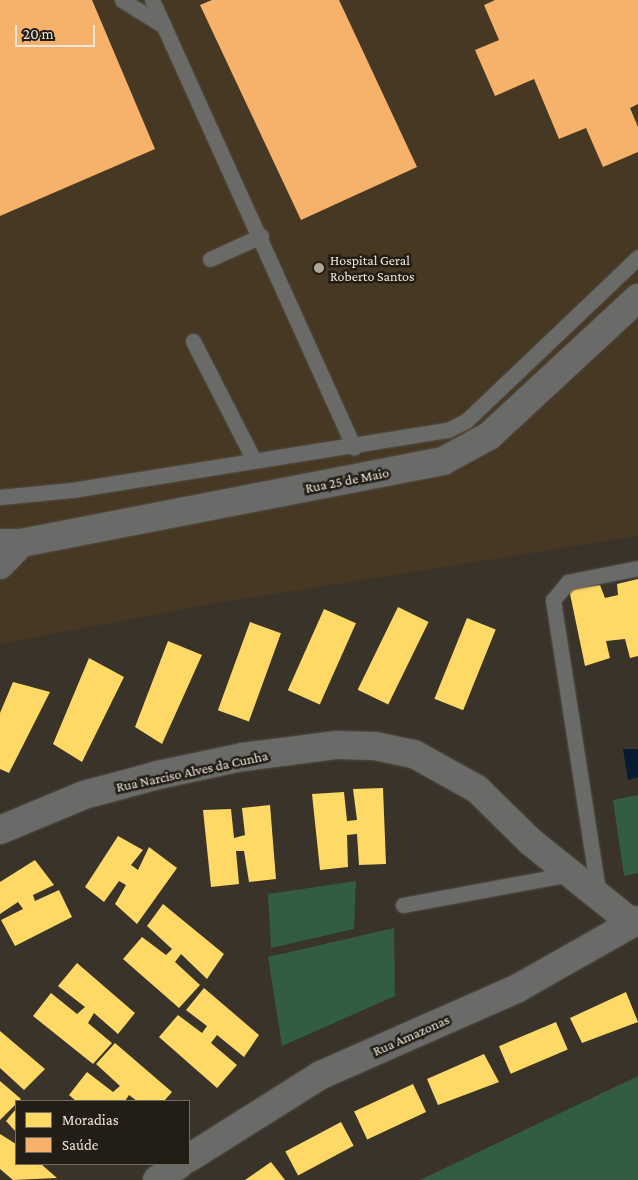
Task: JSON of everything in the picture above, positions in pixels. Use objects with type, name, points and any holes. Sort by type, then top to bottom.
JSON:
[{"type":"street","name":"Rua 25 de Maio","points":[[11,543],[442,460],[489,436],[638,298]]},
{"type":"street","points":[[0,566],[11,543]]},
{"type":"street","name":"Rua Narciso Alves da Cunha","points":[[0,830],[84,795],[158,776],[253,756],[335,746],[376,746],[414,754],[476,789],[570,874],[600,898],[634,921]]},
{"type":"street","name":"Rua Amazonas","points":[[190,1157],[321,1074],[518,988],[634,921]]},
{"type":"street","points":[[157,1180],[179,1165]]},
{"type":"lane","points":[[122,0],[164,26]]},
{"type":"lane","points":[[152,0],[261,236],[354,448]]},
{"type":"lane","points":[[210,259],[261,236]]},
{"type":"lane","points":[[0,497],[253,458],[354,448],[430,436],[466,421],[638,257]]},
{"type":"lane","points":[[192,341],[253,458]]},
{"type":"lane","points":[[0,488],[16,496]]},
{"type":"lane","points":[[600,898],[553,600],[568,582],[638,568]]},
{"type":"lane","points":[[402,905],[570,874]]},
{"type":"shaded area","name":"Hospital Geral Roberto Santos","points":[[0,0],[638,0],[638,536],[211,604],[0,644]]},
{"type":"green space","points":[[638,795],[638,873],[624,876],[613,800]]},
{"type":"green space","points":[[356,881],[354,929],[271,948],[268,894]]},
{"type":"green space","points":[[394,928],[395,996],[282,1046],[268,957]]},
{"type":"green space","points":[[638,1076],[638,1180],[420,1180]]},
{"type":"water","points":[[623,749],[638,749],[638,777],[628,780]]},
{"type":"building: Moradias","points":[[638,579],[638,656],[630,658],[625,639],[606,641],[610,658],[585,666],[569,589],[600,585],[605,598],[618,595],[617,584]]},
{"type":"building: Moradias","points":[[398,607],[429,622],[388,705],[358,690]]},
{"type":"building: Moradias","points":[[324,609],[356,623],[320,705],[288,690]]},
{"type":"building: Moradias","points":[[467,618],[496,630],[463,710],[434,699]]},
{"type":"building: Moradias","points":[[250,622],[281,633],[249,722],[218,710]]},
{"type":"building: Moradias","points":[[168,641],[202,655],[162,744],[135,727]]},
{"type":"building: Moradias","points":[[89,658],[124,677],[82,762],[53,744]]},
{"type":"building: Moradias","points":[[13,682],[50,692],[9,773],[0,769],[0,713]]},
{"type":"building: Moradias","points":[[383,788],[386,864],[359,865],[357,834],[347,835],[348,867],[320,870],[312,794],[344,792],[347,821],[357,820],[353,789]]},
{"type":"building: Moradias","points":[[270,805],[276,879],[249,882],[244,851],[236,851],[239,884],[211,887],[203,810],[231,809],[234,838],[245,835],[242,808]]},
{"type":"building: Moradias","points":[[118,836],[143,850],[131,865],[138,870],[149,847],[177,868],[137,924],[115,904],[126,885],[119,881],[104,902],[85,887]]},
{"type":"building: Moradias","points":[[35,860],[54,885],[33,895],[35,901],[59,890],[72,917],[15,946],[1,920],[23,909],[18,902],[0,914],[0,882]]},
{"type":"building: Moradias","points":[[163,904],[224,954],[207,979],[181,954],[175,962],[200,985],[179,1008],[123,959],[142,937],[166,955],[172,949],[147,926]]},
{"type":"building: Moradias","points":[[77,963],[135,1013],[118,1034],[94,1013],[88,1023],[112,1043],[93,1064],[33,1016],[51,993],[77,1014],[85,1007],[58,986]]},
{"type":"building: Moradias","points":[[204,988],[259,1035],[244,1057],[217,1035],[211,1043],[237,1065],[217,1088],[159,1037],[178,1015],[202,1033],[207,1026],[186,1010]]},
{"type":"building: Moradias","points":[[626,992],[638,1022],[582,1043],[570,1018]]},
{"type":"building: Moradias","points":[[556,1022],[568,1050],[511,1074],[499,1046]]},
{"type":"building: Moradias","points":[[0,1031],[45,1069],[24,1090],[0,1068]]},
{"type":"building: Moradias","points":[[115,1043],[172,1092],[165,1100],[136,1100],[129,1095],[126,1100],[75,1100],[69,1095],[87,1072],[113,1092],[120,1086],[96,1064]]},
{"type":"building: Moradias","points":[[484,1054],[499,1082],[438,1105],[427,1079]]},
{"type":"building: Moradias","points":[[0,1081],[21,1099],[15,1100],[15,1105],[0,1120]]},
{"type":"building: Moradias","points":[[413,1084],[426,1112],[367,1140],[354,1111]]},
{"type":"building: Moradias","points":[[15,1110],[15,1131],[6,1121]]},
{"type":"building: Moradias","points":[[341,1122],[354,1146],[298,1175],[285,1152]]},
{"type":"building: Moradias","points":[[0,1134],[15,1143],[15,1165],[42,1165],[57,1178],[13,1180],[0,1169]]},
{"type":"building: Moradias","points":[[271,1162],[285,1180],[245,1180]]},
{"type":"building: Saúde","points":[[0,0],[92,0],[155,149],[0,216]]},
{"type":"building: Saúde","points":[[212,0],[339,0],[417,167],[301,220],[200,5]]},
{"type":"building: Saúde","points":[[495,0],[638,0],[638,104],[630,108],[638,127],[638,152],[603,167],[586,128],[559,139],[534,79],[495,96],[475,50],[499,40],[484,5]]},
{"type":"place","name":"Hospital Geral Roberto Santos","points":[[319,268]]}]
